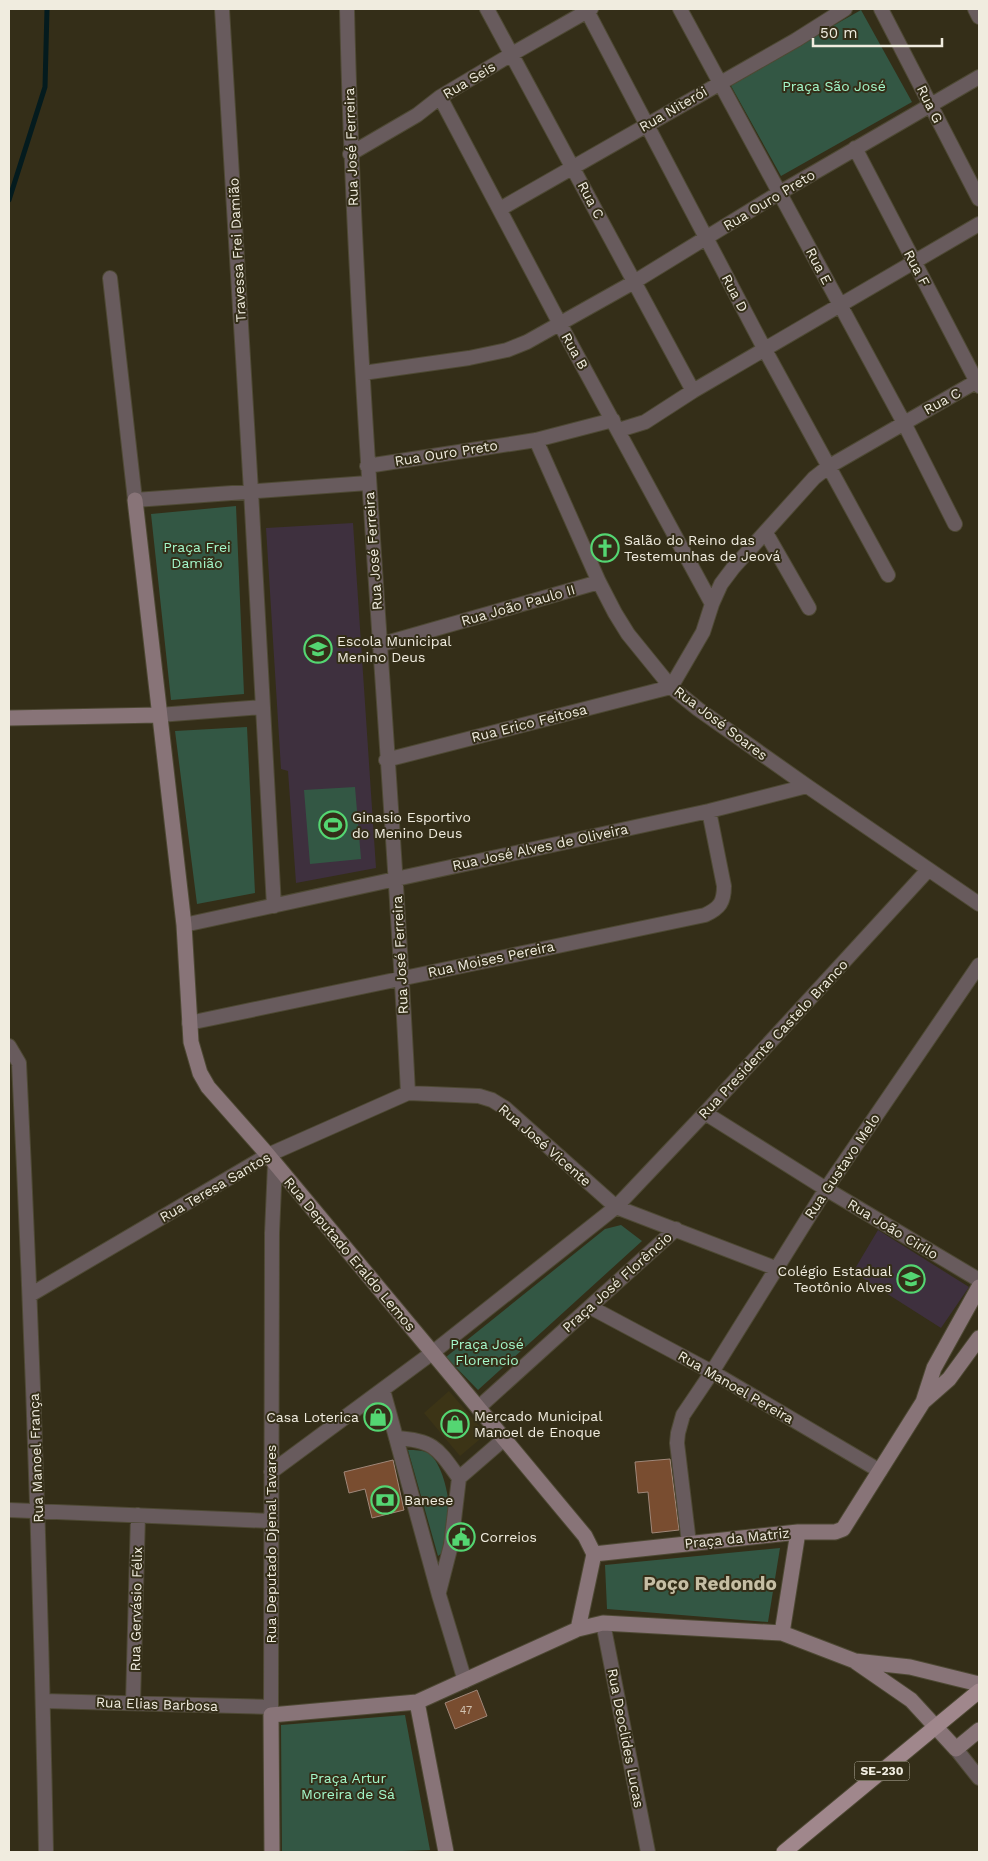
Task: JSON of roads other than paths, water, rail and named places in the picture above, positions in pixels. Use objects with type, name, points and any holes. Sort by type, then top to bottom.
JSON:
[{"type":"main road","name":"SE-230","points":[[784,1852],[979,1691]]},
{"type":"street","name":"Travessa Frei Damião","points":[[222,9],[252,491]]},
{"type":"street","name":"Rua José Ferreira","points":[[347,9],[350,154],[367,466],[386,760],[396,878],[408,1093]]},
{"type":"street","name":"Rua C","points":[[487,9],[693,392]]},
{"type":"street","name":"Rua E","points":[[680,9],[904,423],[955,524]]},
{"type":"street","name":"Rua Niterói","points":[[500,209],[796,40],[845,9]]},
{"type":"street","name":"Rua G","points":[[881,9],[979,199]]},
{"type":"street","points":[[975,9],[979,17]]},
{"type":"street","name":"Rua Seis","points":[[350,154],[418,115],[440,97],[588,10]]},
{"type":"street","name":"Rua D","points":[[588,10],[706,238],[888,575]]},
{"type":"street","name":"Rua Ouro Preto","points":[[363,373],[491,354],[527,342],[634,282],[779,193],[979,77]]},
{"type":"street","name":"Rua B","points":[[440,97],[560,324],[712,604]]},
{"type":"street","name":"Rua F","points":[[855,148],[978,383]]},
{"type":"street","name":"Rua Ouro Preto","points":[[367,466],[536,440],[616,425],[645,422],[979,224]]},
{"type":"street","points":[[110,278],[184,925],[189,1022]]},
{"type":"street","name":"Rua C","points":[[671,687],[703,632],[721,584],[733,568],[814,478],[828,466],[978,383]]},
{"type":"street","name":"Rua José Soares","points":[[536,440],[614,613],[628,634],[671,687],[698,709],[806,786],[979,904]]},
{"type":"street","points":[[135,500],[368,483]]},
{"type":"street","points":[[184,925],[274,906],[252,491]]},
{"type":"street","points":[[766,533],[809,608]]},
{"type":"street","name":"Rua João Paulo II","points":[[379,645],[599,582]]},
{"type":"street","name":"Rua Erico Feitosa","points":[[386,760],[671,687]]},
{"type":"street","points":[[9,718],[159,716],[262,707]]},
{"type":"street","name":"Rua José Alves de Oliveira","points":[[274,906],[709,811],[806,786]]},
{"type":"street","name":"Rua Moises Pereira","points":[[189,1022],[705,915],[716,910],[722,903],[724,896],[724,886],[709,811]]},
{"type":"street","name":"Rua Presidente Castelo Branco","points":[[616,1207],[928,870]]},
{"type":"street","name":"Rua Gustavo Melo","points":[[689,1543],[677,1443],[683,1415],[712,1372],[775,1268],[826,1189],[979,965]]},
{"type":"street","name":"Rua Deputado Eraldo Lemos","points":[[189,1022],[194,1058],[208,1087],[272,1160],[432,1353]]},
{"type":"street","name":"Rua Manoel França","points":[[9,1046],[18,1064],[30,1295],[38,1511],[46,1852]]},
{"type":"street","name":"Rua Teresa Santos","points":[[30,1295],[272,1160],[408,1093]]},
{"type":"street","name":"Rua José Vicente","points":[[408,1093],[479,1096],[492,1100],[505,1108],[616,1207]]},
{"type":"street","name":"Rua João Cirilo","points":[[705,1113],[826,1189],[979,1280]]},
{"type":"street","name":"Rua Deputado Djenal Tavares","points":[[271,1711],[272,1160]]},
{"type":"street","points":[[271,1472],[432,1353],[616,1207]]},
{"type":"street","name":"Praça José Florêncio","points":[[478,1408],[676,1229],[616,1207]]},
{"type":"street","points":[[676,1229],[775,1268]]},
{"type":"street","points":[[798,1532],[835,1532],[843,1529],[923,1402],[934,1368],[979,1287]]},
{"type":"street","name":"Rua Manoel Pereira","points":[[590,1307],[712,1372],[880,1471]]},
{"type":"street","points":[[923,1402],[949,1379],[979,1338]]},
{"type":"street","points":[[432,1353],[585,1536],[594,1554],[578,1629]]},
{"type":"street","points":[[383,1390],[439,1596],[465,1681]]},
{"type":"street","points":[[396,1438],[416,1439],[426,1442],[444,1457],[459,1478]]},
{"type":"street","points":[[439,1596],[451,1545],[459,1478],[504,1439]]},
{"type":"street","points":[[9,1510],[271,1520]]},
{"type":"street","name":"Rua Gervásio Félix","points":[[133,1704],[138,1515]]},
{"type":"street","name":"Praça da Matriz","points":[[594,1554],[798,1532],[782,1634]]},
{"type":"street","points":[[272,1852],[271,1711],[417,1702],[578,1629],[603,1623],[782,1634],[855,1661],[910,1668],[979,1684]]},
{"type":"street","name":"Rua Deoclides Lucas","points":[[603,1623],[648,1852]]},
{"type":"street","points":[[855,1661],[911,1700],[936,1726],[979,1778]]},
{"type":"street","name":"Rua Elias Barbosa","points":[[43,1701],[271,1711]]},
{"type":"street","points":[[417,1702],[446,1852]]},
{"type":"street","points":[[956,1749],[979,1730]]},
{"type":"waterway","points":[[9,200],[45,87],[47,9]]},
{"type":"place","name":"Salão do Reino das Testemunhas de Jeová","points":[[605,548]]},
{"type":"place","name":"Escola Municipal Menino Deus","points":[[318,649]]},
{"type":"place","name":"Ginasio Esportivo do Menino Deus","points":[[333,825]]},
{"type":"place","name":"Colégio Estadual Teotônio Alves","points":[[911,1279]]},
{"type":"place","name":"Casa Loterica","points":[[378,1417]]},
{"type":"place","name":"Mercado Municipal Manoel de Enoque","points":[[455,1424]]},
{"type":"place","name":"Banese","points":[[385,1500]]},
{"type":"place","name":"Correios","points":[[461,1537]]},
{"type":"district","name":"Poço Redondo","points":[[710,1583]]},
{"type":"park label","name":"Praça São José","points":[[834,86]]},
{"type":"park label","name":"Praça Frei Damião","points":[[197,556]]},
{"type":"park label","name":"Praça José Florencio","points":[[487,1352]]},
{"type":"park label","name":"Praça Artur Moreira de Sá","points":[[348,1786]]}]
